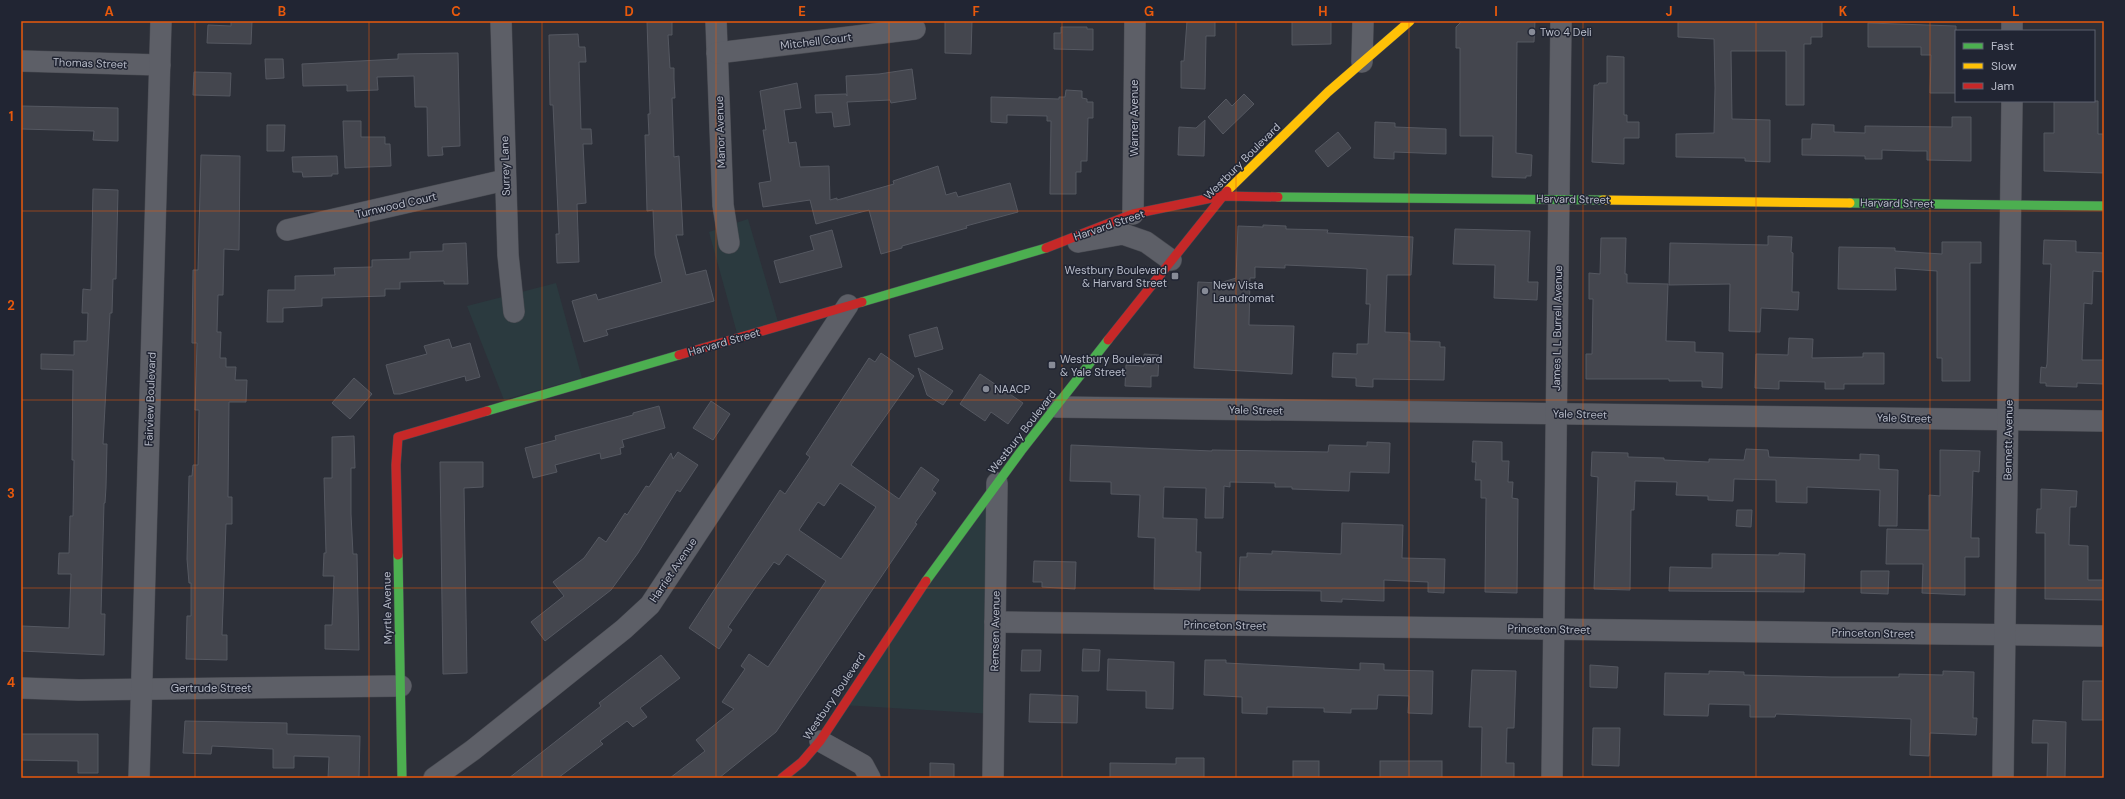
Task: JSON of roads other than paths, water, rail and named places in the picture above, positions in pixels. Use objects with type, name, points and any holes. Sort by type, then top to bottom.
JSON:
[{"type":"street","name":"Fairview Boulevard","points":[[139,778],[161,21]]},
{"type":"street","name":"Surrey Lane","points":[[501,21],[508,256],[514,312]]},
{"type":"street","name":"Manor Avenue","points":[[716,21],[723,205],[729,243]]},
{"type":"street","name":"Warner Avenue","points":[[1133,214],[1134,21]]},
{"type":"street","points":[[1362,21],[1362,62]]},
{"type":"street","name":"Westbury Boulevard","points":[[782,778],[802,762],[820,741],[842,705],[929,576],[997,483],[1221,196],[1328,92],[1410,21]]},
{"type":"street","name":"James L L Burrell Avenue","points":[[1552,778],[1561,21]]},
{"type":"street","name":"Mitchell Court","points":[[717,54],[916,29]]},
{"type":"street","name":"Thomas Street","points":[[21,61],[160,65]]},
{"type":"street","name":"Bennett Avenue","points":[[2003,778],[2012,102]]},
{"type":"street","name":"Turnwood Court","points":[[287,230],[505,180]]},
{"type":"street","name":"Harvard Street","points":[[398,437],[1050,246],[1133,214],[1221,196],[2104,206]]},
{"type":"street","name":"Harvard Street","points":[[1050,246],[1123,234],[1146,242],[1171,260]]},
{"type":"street","name":"Harriet Avenue","points":[[434,778],[473,750],[624,630],[650,605],[848,305]]},
{"type":"street","name":"Yale Street","points":[[1057,407],[2104,421]]},
{"type":"street","name":"Myrtle Avenue","points":[[398,437],[396,465],[402,778]]},
{"type":"street","name":"Remsen Avenue","points":[[992,778],[997,483]]},
{"type":"street","name":"Princeton Street","points":[[995,622],[2104,636]]},
{"type":"street","name":"Gertrude Street","points":[[21,688],[141,689],[401,686]]},
{"type":"street","points":[[820,741],[863,765],[870,778]]},
{"type":"place","name":"Two 4 Deli","points":[[1532,32]]},
{"type":"place","name":"Westbury Boulevard & Harvard Street","points":[[1175,276]]},
{"type":"place","name":"New Vista Laundromat","points":[[1205,291]]},
{"type":"place","name":"Westbury Boulevard & Yale Street","points":[[1052,365]]},
{"type":"place","name":"NAACP","points":[[986,389]]}]
